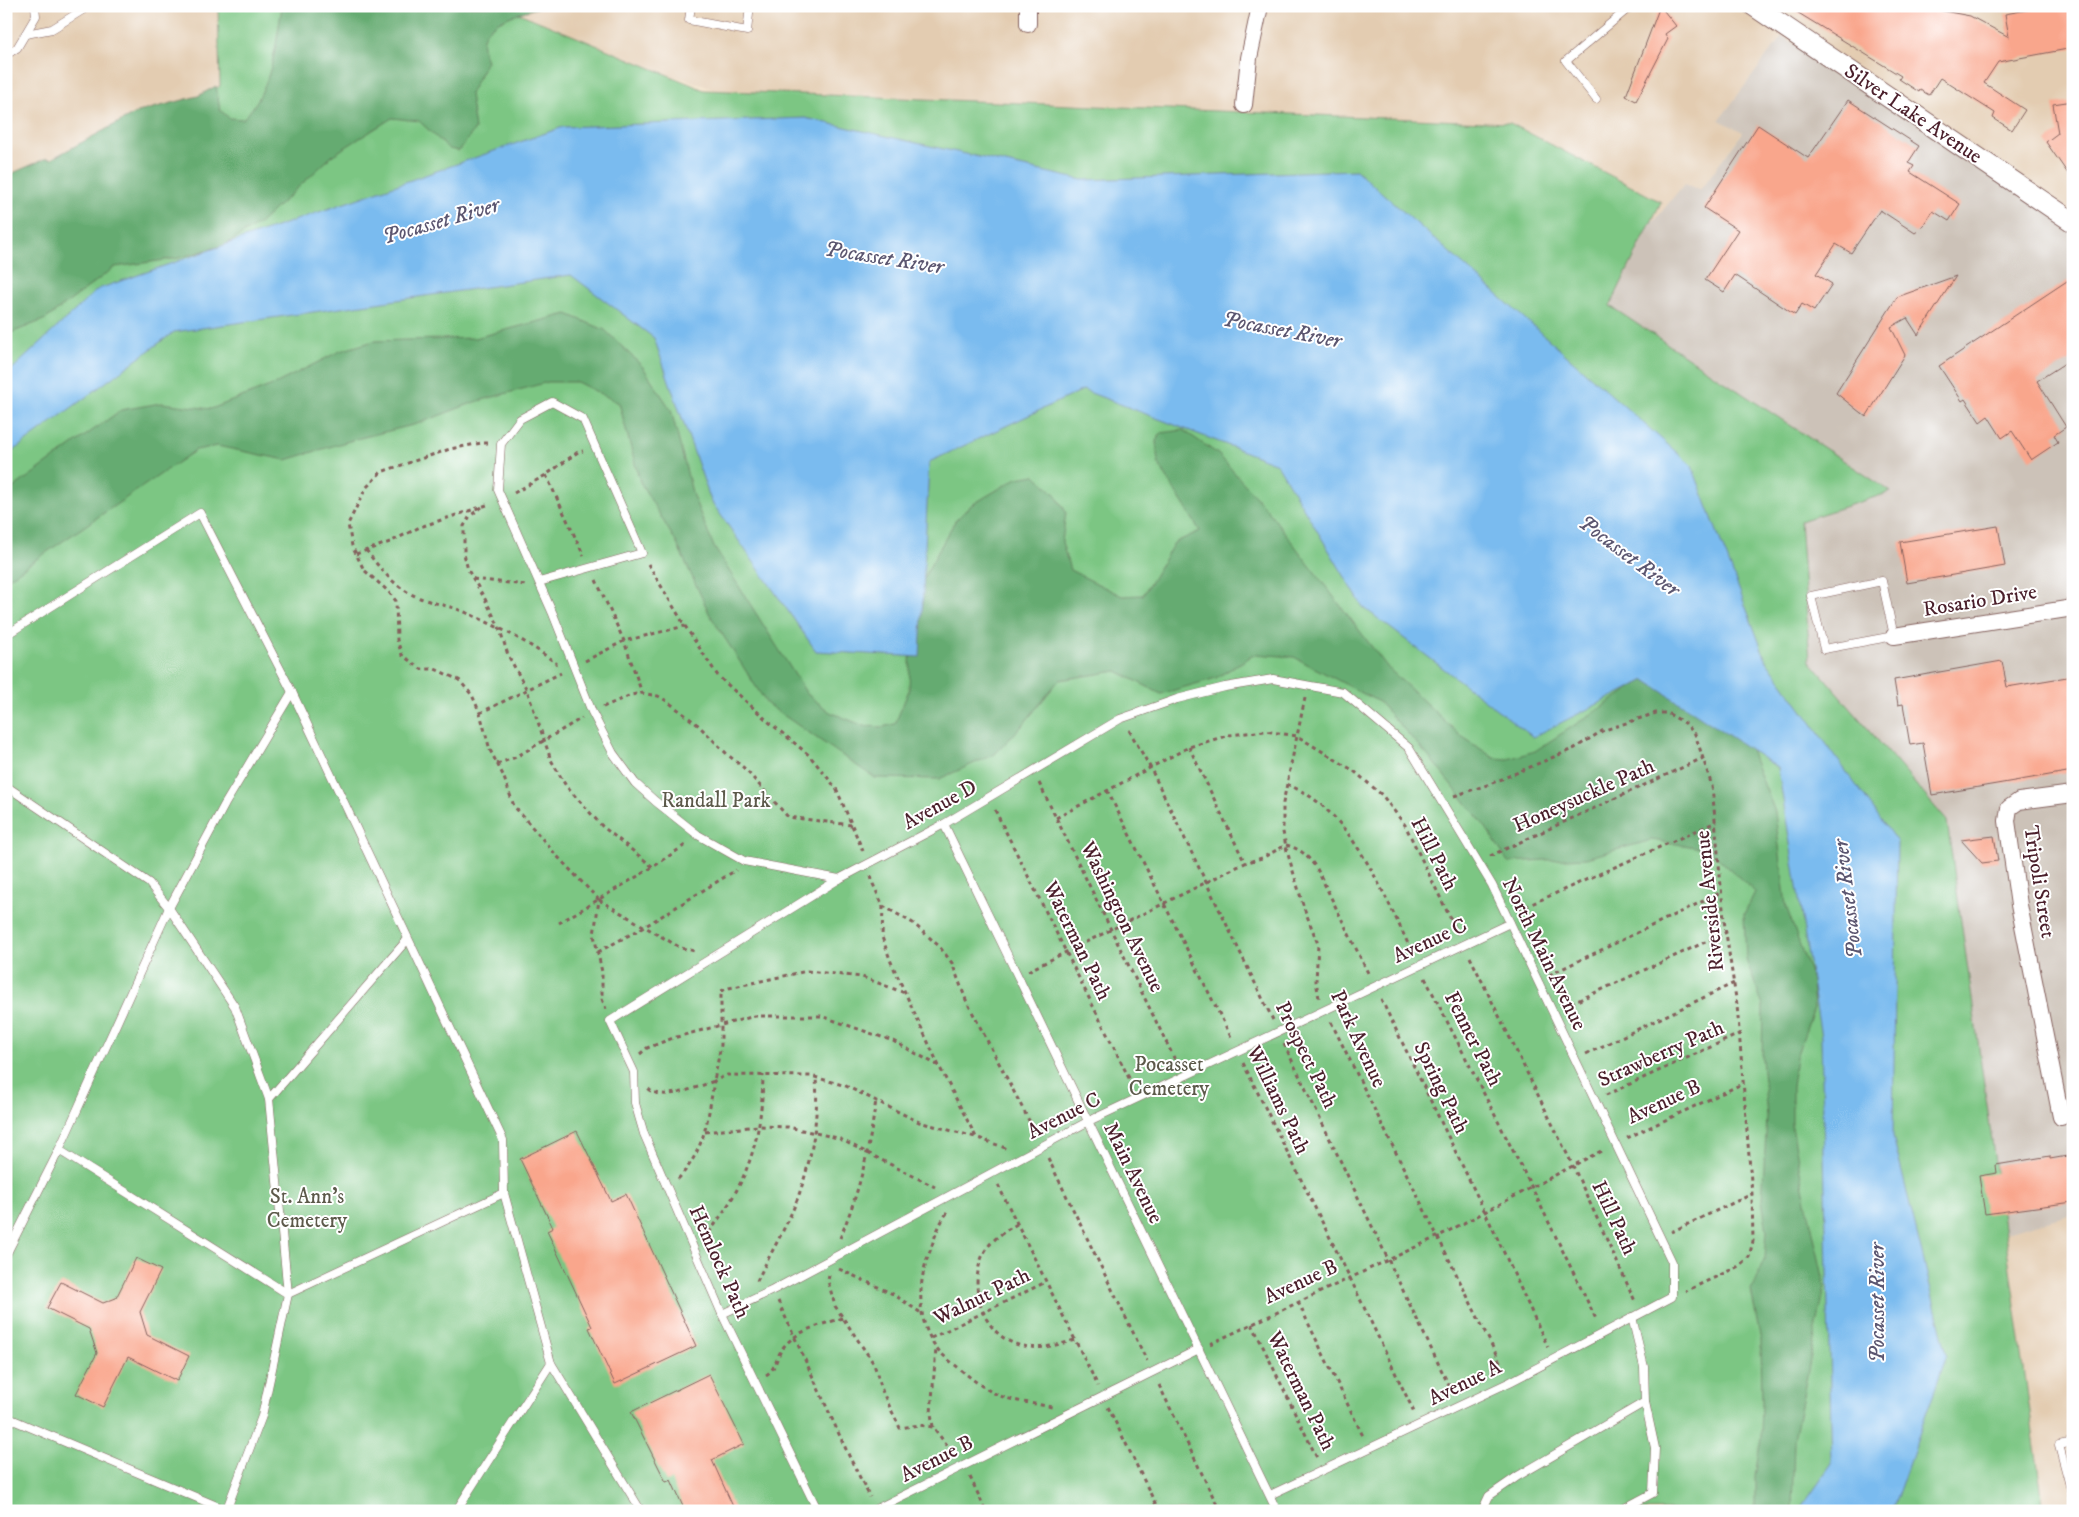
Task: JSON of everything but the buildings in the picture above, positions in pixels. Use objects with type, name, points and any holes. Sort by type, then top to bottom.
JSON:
[{"type":"street","points":[[1028,6],[1028,24]]},
{"type":"street","points":[[1244,105],[1249,58],[1260,6]]},
{"type":"street","name":"Silver Lake Avenue","points":[[1754,6],[2073,222]]},
{"type":"street","name":"Rosario Drive","points":[[1894,636],[2073,608]]},
{"type":"street","name":"Tripoli Street","points":[[2061,1117],[2019,905],[2007,821],[2009,808],[2019,801],[2073,794]]},
{"type":"lane","points":[[6,54],[17,48],[26,34],[36,16],[34,6]]},
{"type":"lane","points":[[26,34],[52,29],[89,6]]},
{"type":"lane","points":[[690,6],[689,20],[747,31],[750,6]]},
{"type":"lane","points":[[1596,99],[1566,61],[1631,6]]},
{"type":"lane","points":[[539,582],[642,553],[583,419],[552,402],[520,419],[501,444],[498,490],[539,582],[592,712],[613,753],[635,783],[655,801],[698,835],[744,861],[839,879]]},
{"type":"lane","points":[[6,635],[200,513],[292,692],[407,940],[503,1140],[504,1193],[551,1363],[641,1511]]},
{"type":"lane","points":[[1882,581],[1894,636],[1824,649],[1811,596],[1882,581]]},
{"type":"lane","name":"Avenue D","points":[[610,1021],[839,879],[944,824],[1123,718],[1177,699],[1225,687],[1273,679],[1308,686]]},
{"type":"lane","name":"North Main Avenue","points":[[1308,686],[1343,692],[1409,748],[1478,861],[1492,885],[1672,1262],[1672,1297]]},
{"type":"lane","points":[[6,1255],[59,1150],[169,908],[225,804],[292,692]]},
{"type":"lane","points":[[6,786],[149,883],[169,908],[235,1007],[268,1098],[288,1294],[262,1416],[226,1510],[6,1417]]},
{"type":"lane","name":"Main Avenue","points":[[944,824],[1277,1511]]},
{"type":"lane","name":"Avenue C","points":[[722,1314],[773,1290],[1088,1121],[1464,945],[1508,919]]},
{"type":"lane","points":[[268,1098],[407,940]]},
{"type":"lane","name":"Hemlock Path","points":[[610,1021],[634,1072],[635,1103],[644,1134],[722,1314],[818,1511]]},
{"type":"lane","points":[[59,1150],[288,1294]]},
{"type":"lane","points":[[288,1294],[504,1193]]},
{"type":"lane","name":"Avenue A","points":[[1270,1495],[1510,1382],[1672,1297]]},
{"type":"lane","points":[[1619,1511],[1653,1493],[1656,1448],[1645,1402],[1644,1368],[1632,1317]]},
{"type":"lane","name":"Avenue B","points":[[875,1510],[1103,1395],[1199,1349]]},
{"type":"lane","points":[[456,1511],[551,1363]]},
{"type":"lane","points":[[1482,1511],[1489,1496],[1518,1476],[1645,1402]]},
{"type":"lane","points":[[2073,1442],[2059,1445],[2073,1498]]},
{"type":"path","points":[[501,444],[481,443],[450,449],[381,472],[366,488],[348,524],[352,546],[364,570],[388,591],[396,601],[396,640],[402,655],[421,669],[435,670],[459,680],[472,695],[480,713],[490,750],[504,776],[514,806],[557,856],[599,900],[681,948],[719,954]]},
{"type":"path","points":[[356,554],[390,542],[420,527],[502,499],[546,475],[578,452],[596,447]]},
{"type":"path","points":[[546,475],[624,642],[642,692]]},
{"type":"path","points":[[482,507],[470,516],[464,526],[464,554],[468,570],[485,599],[508,655],[527,690],[551,760],[566,786],[602,826],[653,867]]},
{"type":"path","points":[[366,550],[378,566],[398,586],[420,598],[465,612],[498,627],[533,647],[559,665]]},
{"type":"path","points":[[642,553],[685,626],[718,676],[809,755],[836,788],[868,864],[872,884],[883,906],[882,937],[891,962],[939,1066],[976,1137]]},
{"type":"path","points":[[473,579],[522,586],[539,582]]},
{"type":"path","name":"Park Avenue","points":[[1308,686],[1283,803],[1286,845],[1304,908],[1318,944],[1316,981],[1319,998],[1510,1382]]},
{"type":"path","points":[[497,764],[516,757],[592,712],[642,692],[658,696],[667,701],[698,725],[744,768],[788,818],[852,825]]},
{"type":"path","name":"Riverside Avenue","points":[[1441,801],[1490,784],[1574,748],[1602,731],[1656,713],[1667,713],[1685,723],[1695,734],[1712,786],[1744,1083],[1752,1194],[1753,1241],[1750,1257],[1737,1267],[1672,1297]]},
{"type":"path","name":"Prospect Path","points":[[1123,718],[1150,767],[1458,1406]]},
{"type":"path","name":"Hill Path","points":[[1056,818],[1190,747],[1229,735],[1265,731],[1297,736],[1354,770],[1382,795],[1405,825],[1573,1166],[1641,1313]]},
{"type":"path","points":[[1190,747],[1245,863]]},
{"type":"path","name":"Honeysuckle Path","points":[[1478,861],[1703,758]]},
{"type":"path","name":"Washington Avenue","points":[[1034,771],[1183,1077]]},
{"type":"path","name":"Fenner Path","points":[[1287,784],[1311,797],[1341,824],[1369,865],[1532,1188],[1602,1333]]},
{"type":"path","name":"Williams Path","points":[[1108,790],[1350,1278],[1419,1424]]},
{"type":"path","name":"Waterman Path","points":[[989,797],[1138,1098]]},
{"type":"path","points":[[1508,919],[1716,822]]},
{"type":"path","points":[[559,923],[653,867],[698,835]]},
{"type":"path","points":[[1018,976],[1245,863],[1262,858],[1286,845]]},
{"type":"path","name":"Spring Path","points":[[1286,845],[1302,851],[1317,869],[1486,1212],[1553,1358]]},
{"type":"path","points":[[598,952],[749,862]]},
{"type":"path","points":[[1537,980],[1722,892]]},
{"type":"path","points":[[599,900],[594,934],[602,972],[602,999],[610,1021]]},
{"type":"path","points":[[883,906],[913,923],[938,946],[952,963],[966,1000],[1042,1146],[1220,1511]]},
{"type":"path","points":[[1552,1012],[1727,932]]},
{"type":"path","points":[[668,1188],[679,1178],[696,1154],[705,1132],[721,1045],[721,991],[807,971],[862,977],[905,993]]},
{"type":"path","points":[[1574,1059],[1734,983]]},
{"type":"path","points":[[939,1066],[893,1041],[821,1016],[755,1016],[692,1032],[647,1048],[636,1058],[634,1072],[651,1092],[663,1094],[675,1094],[691,1090],[728,1075],[816,1078],[846,1086],[920,1122],[976,1137],[998,1146],[1028,1154]]},
{"type":"path","name":"Strawberry Path","points":[[1594,1100],[1739,1034]]},
{"type":"path","points":[[692,1246],[706,1236],[726,1208],[753,1156],[763,1096],[763,1075]]},
{"type":"path","points":[[747,1302],[795,1205],[809,1160],[818,1103],[816,1078]]},
{"type":"path","name":"Avenue B","points":[[1199,1349],[1439,1236],[1615,1144],[1744,1083]]},
{"type":"path","points":[[876,1100],[868,1154],[859,1188],[832,1257],[828,1281],[835,1306],[874,1364],[883,1393],[900,1428],[919,1425],[932,1427]]},
{"type":"path","points":[[705,1132],[758,1126],[788,1127],[838,1138],[952,1195]]},
{"type":"path","points":[[992,1173],[1159,1511]]},
{"type":"path","points":[[1660,1237],[1752,1194]]},
{"type":"path","points":[[949,1212],[940,1226],[924,1268],[919,1294],[922,1313],[936,1348],[976,1383],[996,1394],[1017,1401],[1056,1408]]},
{"type":"path","points":[[1017,1224],[996,1238],[983,1255],[976,1274],[977,1298],[982,1313],[997,1333],[1016,1344],[1030,1348],[1054,1346],[1075,1340]]},
{"type":"path","points":[[831,1266],[893,1294],[922,1313]]},
{"type":"path","name":"Walnut Path","points":[[931,1338],[1046,1282]]},
{"type":"path","points":[[773,1290],[875,1510]]},
{"type":"path","points":[[1298,1302],[1369,1448]]},
{"type":"path","points":[[754,1380],[768,1374],[776,1364],[780,1351],[794,1336],[816,1326],[843,1318]]},
{"type":"path","name":"Waterman Path","points":[[1252,1324],[1322,1470]]},
{"type":"path","points":[[936,1348],[931,1413],[932,1427],[964,1465],[986,1511]]},
{"type":"shaded area","points":[[6,6],[282,6],[220,110],[215,86],[198,96],[51,159],[47,158],[6,176]]},
{"type":"shaded area","points":[[543,6],[2073,6],[2073,221],[1782,36],[1719,120],[1743,131],[1700,190],[1684,184],[1655,220],[1622,230],[787,117],[688,80],[600,57],[504,18]]},
{"type":"shaded area","points":[[1782,36],[2073,221],[2073,1214],[1991,1236],[1581,323],[1622,230],[1655,220],[1684,184],[1700,190],[1743,132],[1719,120]]},
{"type":"shaded area","points":[[2073,1214],[2073,1511],[1902,1511],[1991,1236]]},
{"type":"green space","name":"Randall Park","points":[[218,6],[502,6],[704,90],[1510,123],[1661,202],[1610,306],[1891,492],[1800,521],[1810,661],[1947,821],[2044,1511],[6,1511],[6,213],[11,212],[220,86]]},
{"type":"green space","points":[[282,6],[543,6],[504,19],[490,28],[485,34],[483,44],[487,61],[470,94],[475,129],[459,151],[449,149],[419,121],[392,118],[333,155],[260,223],[225,245],[179,258],[115,267],[46,319],[6,335],[6,176],[47,158],[51,159],[138,112],[198,96],[216,86],[220,110],[229,118],[243,119],[253,107],[267,81],[275,51]]},
{"type":"green space","points":[[567,314],[605,330],[643,367],[671,410],[693,496],[714,547],[807,694],[830,712],[864,726],[882,727],[895,724],[909,690],[912,620],[924,577],[955,521],[970,506],[1017,478],[1035,475],[1055,494],[1066,512],[1062,542],[1070,570],[1122,596],[1143,595],[1174,543],[1200,531],[1158,463],[1156,441],[1161,433],[1183,430],[1218,454],[1269,512],[1388,668],[1460,735],[1494,758],[1508,759],[1535,751],[1643,680],[1683,683],[1750,749],[1775,812],[1786,906],[1812,979],[1814,1008],[1796,1057],[1792,1087],[1792,1126],[1802,1183],[1825,1286],[1794,1440],[1792,1511],[1755,1511],[1755,1476],[1761,1437],[1761,1341],[1751,1290],[1765,1258],[1767,1231],[1762,1200],[1767,1117],[1762,1059],[1763,1006],[1746,960],[1744,914],[1755,892],[1708,849],[1652,840],[1586,858],[1508,862],[1487,829],[1429,757],[1379,702],[1294,657],[1255,654],[1216,678],[1161,694],[1117,671],[1059,680],[1022,726],[995,754],[939,779],[875,778],[767,704],[710,615],[676,542],[640,482],[619,403],[577,382],[548,382],[475,402],[417,424],[356,439],[286,460],[217,446],[196,450],[6,580],[6,493],[121,410],[161,403],[211,409],[275,384],[340,351],[374,341],[475,338]]},
{"type":"water","name":"Pocasset River","points":[[805,118],[1082,180],[1356,170],[1692,466],[1766,660],[1897,842],[1893,1136],[1947,1355],[1892,1511],[1799,1511],[1832,1464],[1821,1037],[1778,768],[1645,680],[1533,737],[1363,607],[1277,464],[1083,390],[929,462],[920,657],[816,651],[711,501],[654,338],[571,275],[174,332],[6,456],[6,375],[98,289],[563,127]]},
{"type":"park label","name":"Pocasset Cemetery","points":[[1169,1077]]},
{"type":"park label","name":"St. Ann's Cemetery","points":[[307,1209]]}]
